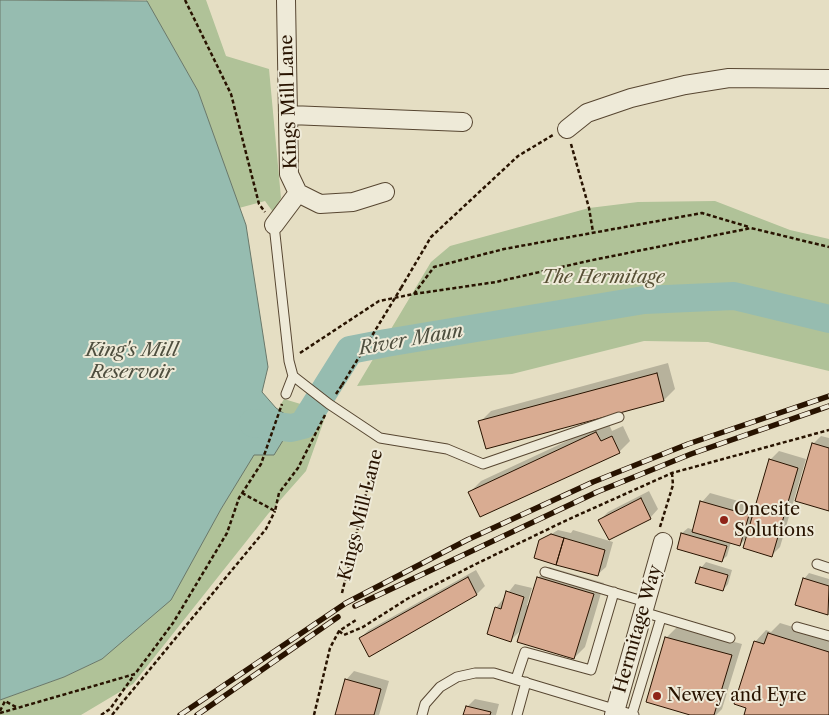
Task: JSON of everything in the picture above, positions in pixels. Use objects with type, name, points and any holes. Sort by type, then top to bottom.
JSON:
[{"type":"street","name":"Kings Mill Lane","points":[[274,225],[298,193],[289,174],[290,115],[286,0]]},
{"type":"street","points":[[567,129],[587,113],[631,98],[685,85],[729,78],[829,79]]},
{"type":"street","points":[[290,115],[463,122]]},
{"type":"street","points":[[298,193],[320,204],[354,202],[385,192]]},
{"type":"street","name":"Hermitage Way","points":[[624,713],[644,607],[663,542]]},
{"type":"lane","points":[[274,225],[289,361],[293,376],[326,402],[380,438],[447,449],[483,464],[619,417]]},
{"type":"lane","points":[[286,394],[293,376]]},
{"type":"lane","points":[[817,564],[829,568]]},
{"type":"lane","points":[[545,572],[614,592],[661,618],[730,638]]},
{"type":"lane","points":[[516,679],[525,652],[591,670],[614,592]]},
{"type":"lane","points":[[422,715],[425,704],[440,687],[457,677],[475,673],[494,673],[624,713],[661,618]]},
{"type":"lane","points":[[797,627],[829,636]]},
{"type":"lane","points":[[517,715],[526,682]]},
{"type":"path","points":[[185,0],[230,94],[259,204],[274,225]]},
{"type":"path","points":[[342,385],[432,237],[518,156],[543,139],[567,129],[589,208],[593,232]]},
{"type":"path","points":[[414,294],[434,267],[504,249],[702,213],[750,228],[829,247]]},
{"type":"path","points":[[289,361],[379,301],[496,282],[750,228]]},
{"type":"path","points":[[101,715],[110,709],[173,622],[227,533],[235,506],[261,464],[286,394]]},
{"type":"path","points":[[112,715],[266,529],[279,493],[298,468],[326,402]]},
{"type":"path","points":[[339,631],[344,635],[363,627],[407,599],[567,520],[672,473],[829,430]]},
{"type":"path","name":"Kings Mill Lane","points":[[342,593],[380,438]]},
{"type":"path","points":[[663,542],[655,544],[673,485],[672,473]]},
{"type":"path","points":[[242,494],[274,511]]},
{"type":"path","points":[[314,715],[330,648],[339,631],[356,620]]},
{"type":"path","points":[[0,712],[135,674]]},
{"type":"path","points":[[0,712],[6,701],[16,707]]},
{"type":"green space","points":[[146,0],[206,0],[226,56],[269,69],[281,198],[273,212],[265,201],[239,208],[198,91]]},
{"type":"green space","name":"The Hermitage","points":[[715,201],[790,230],[829,239],[829,371],[708,342],[644,341],[512,374],[357,386],[431,262],[450,246],[589,208],[638,202]]},
{"type":"green space","points":[[284,399],[327,412],[306,471],[268,514],[133,684],[81,715],[0,715],[0,700],[64,677],[102,659],[221,509]]},
{"type":"water","name":"King's Mill Reservoir","points":[[0,0],[147,1],[198,91],[246,225],[268,367],[262,392],[276,408],[295,421],[274,455],[254,455],[221,509],[171,600],[102,659],[64,677],[0,700]]},
{"type":"building","points":[[657,373],[664,401],[486,449],[478,421]]},
{"type":"building","points":[[596,432],[601,441],[612,436],[620,453],[480,517],[468,492]]},
{"type":"building","points":[[812,443],[829,448],[829,511],[795,501]]},
{"type":"building","points":[[769,459],[798,468],[772,557],[743,548]]},
{"type":"building","points":[[641,498],[651,519],[609,540],[598,520]]},
{"type":"building","points":[[700,501],[749,515],[740,546],[692,532]]},
{"type":"building","points":[[681,533],[727,546],[722,562],[677,549]]},
{"type":"building","points":[[551,534],[564,538],[556,565],[534,558],[539,540]]},
{"type":"building","points":[[564,538],[605,550],[598,576],[556,565]]},
{"type":"building","points":[[700,567],[728,575],[723,591],[695,583]]},
{"type":"building","points":[[468,577],[477,595],[369,657],[359,638]]},
{"type":"building","points":[[537,577],[594,594],[574,659],[517,642]]},
{"type":"building","points":[[803,578],[829,586],[828,615],[795,605]]},
{"type":"building","points":[[506,591],[524,597],[511,642],[487,634],[495,607],[501,609]]},
{"type":"building","points":[[768,633],[829,652],[829,715],[744,715],[746,708],[734,704],[754,641],[764,644]]},
{"type":"building","points":[[665,637],[732,655],[714,715],[690,715],[646,702]]},
{"type":"building","points":[[345,679],[381,689],[374,715],[335,715]]},
{"type":"building","points":[[466,706],[491,712],[490,715],[463,715]]},
{"type":"waterway","name":"River Maun","points":[[253,423],[291,428],[303,425],[350,350],[386,343],[644,300],[734,296],[829,319]]},
{"type":"railway","points":[[180,715],[346,603],[467,540],[593,482],[688,444],[829,396]]},
{"type":"railway","points":[[355,606],[597,492],[691,454],[829,406]]},
{"type":"railway","points":[[197,715],[338,617]]},
{"type":"place","name":"Onesite Solutions","points":[[724,520]]},
{"type":"place","name":"Newey and Eyre","points":[[657,696]]}]
